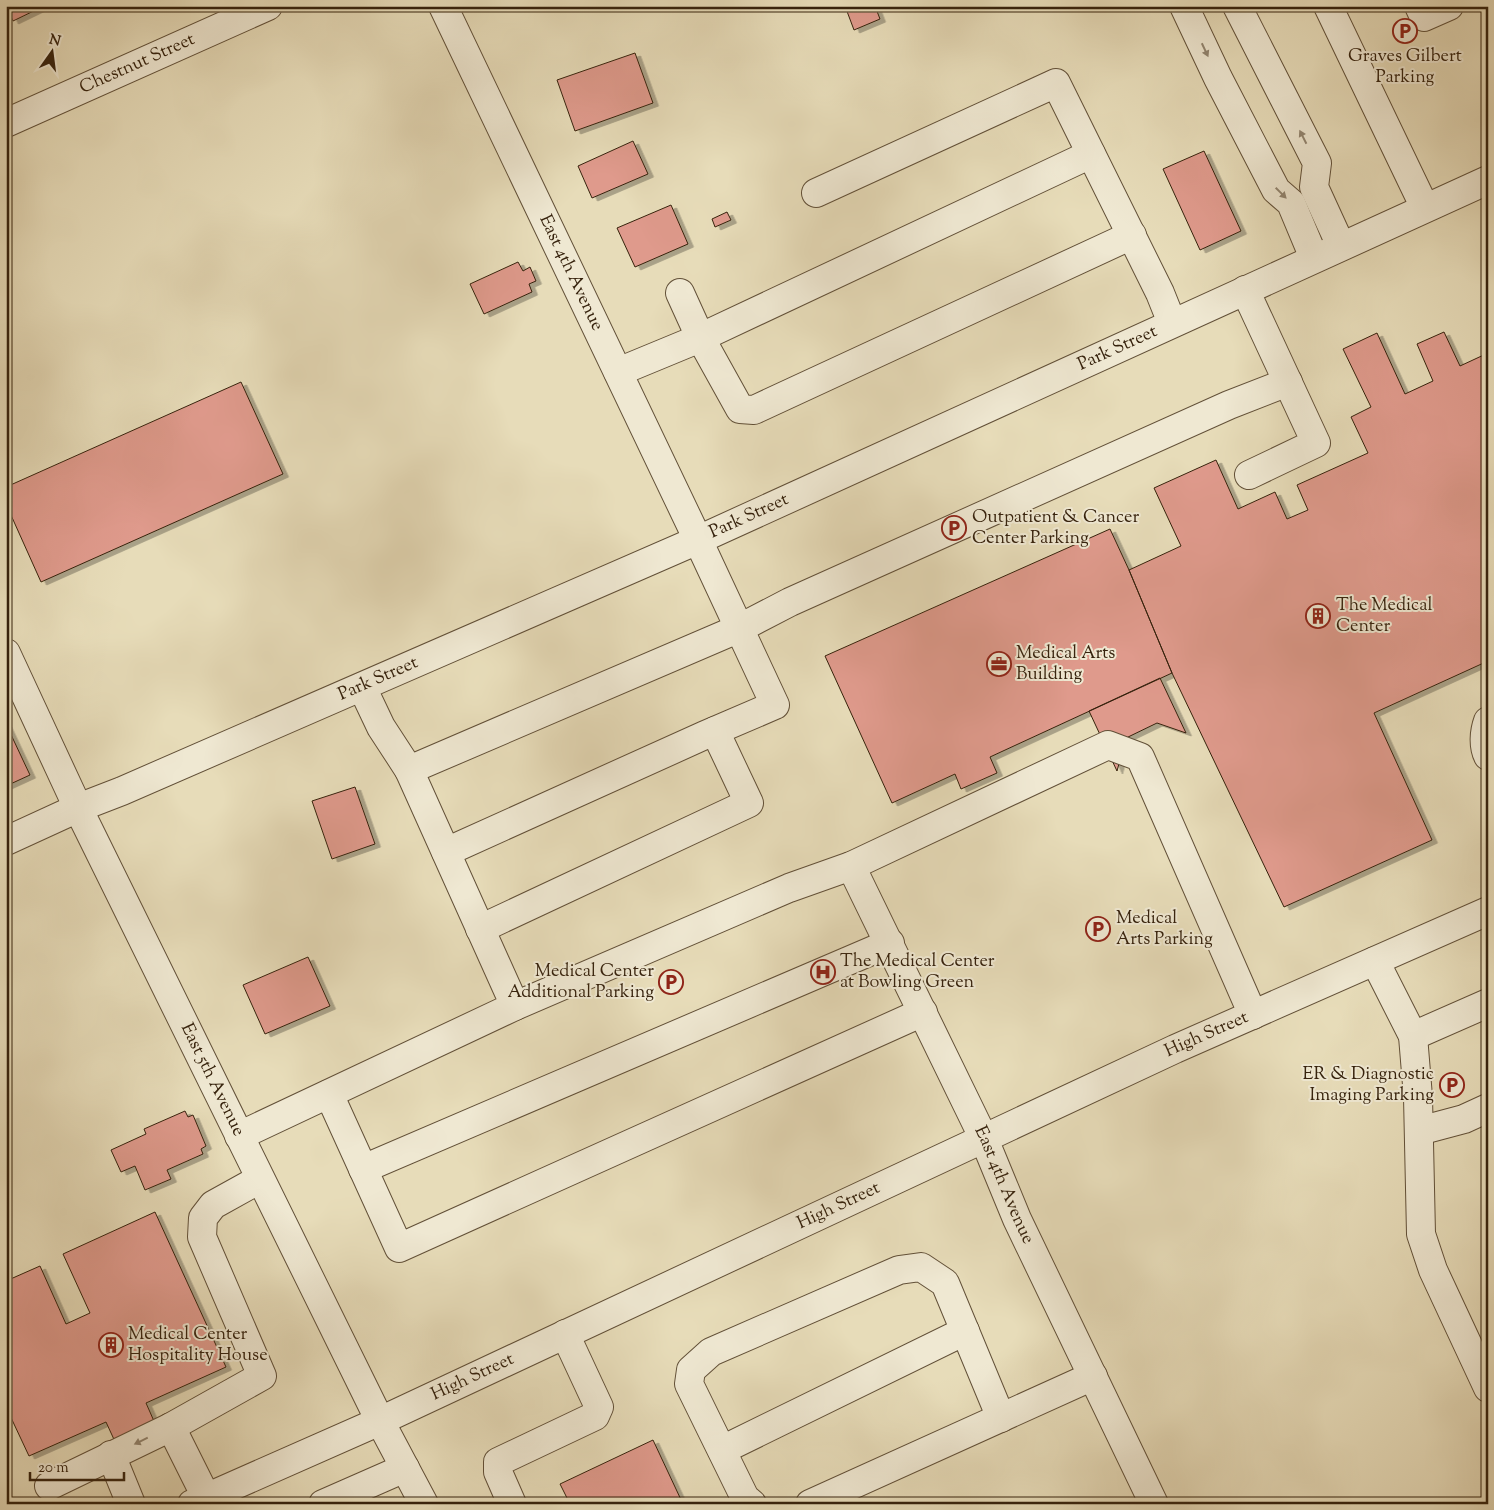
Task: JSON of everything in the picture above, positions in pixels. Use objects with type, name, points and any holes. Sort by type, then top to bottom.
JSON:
[{"type":"street","name":"Chestnut Street","points":[[6,123],[268,6]]},
{"type":"street","name":"East 4th Avenue","points":[[442,6],[776,705],[715,731]]},
{"type":"street","points":[[1184,6],[1218,78],[1276,190],[1291,203],[1314,258]]},
{"type":"street","points":[[1237,6],[1317,163],[1314,187],[1341,246]]},
{"type":"street","points":[[1328,6],[1425,208]]},
{"type":"street","points":[[1419,6],[1424,17],[1449,6]]},
{"type":"street","points":[[816,193],[1056,83],[1132,235],[1172,323]]},
{"type":"street","points":[[618,372],[700,337],[1091,154]]},
{"type":"street","name":"Park Street","points":[[6,841],[78,808],[362,687],[698,540],[1488,180]]},
{"type":"street","points":[[680,293],[700,337],[740,409],[754,410],[1132,235]]},
{"type":"street","points":[[1245,290],[1316,444],[1249,475]]},
{"type":"street","points":[[409,770],[740,628],[799,598],[1229,405],[1288,382]]},
{"type":"street","name":"East 5th Avenue","points":[[6,653],[78,808],[260,1179],[380,1421],[424,1504]]},
{"type":"street","points":[[362,687],[381,727],[409,770],[515,1006]]},
{"type":"street","points":[[1488,721],[1484,750],[1488,756]]},
{"type":"street","points":[[446,852],[715,731],[749,803],[480,929]]},
{"type":"street","points":[[239,1136],[515,1006],[789,888],[851,866],[1108,745],[1140,757],[1253,1015]]},
{"type":"street","name":"East 4th Avenue","points":[[851,866],[984,1139],[1017,1219],[1154,1504]]},
{"type":"street","name":"High Street","points":[[199,1500],[380,1421],[1253,1015],[1488,911]]},
{"type":"street","points":[[364,1169],[890,943]]},
{"type":"street","points":[[1375,961],[1413,1036],[1418,1096],[1421,1234],[1432,1270],[1488,1388]]},
{"type":"street","points":[[1413,1036],[1488,1003]]},
{"type":"street","points":[[329,1094],[399,1248],[923,1012]]},
{"type":"street","points":[[1419,1132],[1464,1119],[1488,1108]]},
{"type":"street","points":[[49,1486],[171,1427],[262,1376],[202,1237],[203,1218],[213,1205],[260,1179]]},
{"type":"street","points":[[752,1504],[745,1498],[689,1384],[690,1370],[711,1352],[898,1270],[922,1267],[945,1283],[1000,1418]]},
{"type":"street","points":[[722,1450],[965,1331]]},
{"type":"street","points":[[512,1504],[498,1472],[498,1462],[594,1416],[598,1406],[565,1334]]},
{"type":"street","points":[[810,1504],[1093,1376]]},
{"type":"street","points":[[171,1427],[199,1500]]},
{"type":"street","points":[[111,1456],[131,1504]]},
{"type":"street","points":[[323,1504],[405,1468]]},
{"type":"building","points":[[6,6],[44,6],[13,21]]},
{"type":"building","points":[[845,6],[875,6],[880,19],[854,30]]},
{"type":"building","points":[[635,53],[653,103],[575,131],[557,80]]},
{"type":"building","points":[[633,141],[648,174],[592,198],[578,166]]},
{"type":"building","points":[[1204,151],[1241,231],[1200,250],[1163,169]]},
{"type":"building","points":[[671,205],[688,244],[635,267],[617,228]]},
{"type":"building","points":[[727,212],[731,220],[715,227],[712,219]]},
{"type":"building","points":[[518,262],[523,271],[530,267],[536,281],[529,284],[532,292],[484,314],[470,284]]},
{"type":"building","name":"The Medical Center","points":[[1444,332],[1460,366],[1488,353],[1488,661],[1374,713],[1432,840],[1284,907],[1172,673],[1129,570],[1181,546],[1154,488],[1216,460],[1238,509],[1275,492],[1287,519],[1308,510],[1297,485],[1368,453],[1351,417],[1371,407],[1343,349],[1377,333],[1405,394],[1433,381],[1417,344]]},
{"type":"building","points":[[241,382],[283,474],[41,582],[6,504],[6,487]]},
{"type":"building","name":"Medical Arts Building","points":[[1110,529],[1172,673],[990,757],[997,773],[961,789],[955,774],[892,803],[825,656]]},
{"type":"building","points":[[1160,678],[1186,733],[1157,723],[1126,738],[1117,771],[1089,711]]},
{"type":"building","points":[[6,724],[30,775],[6,786]]},
{"type":"building","points":[[355,787],[375,844],[332,859],[312,801]]},
{"type":"building","points":[[308,957],[330,1006],[265,1034],[243,985]]},
{"type":"building","points":[[185,1111],[188,1117],[193,1115],[206,1146],[201,1149],[203,1154],[167,1170],[171,1179],[145,1190],[135,1166],[121,1172],[111,1150],[146,1134],[144,1129]]},
{"type":"building","name":"Medical Center Hospitality House","points":[[155,1212],[226,1367],[146,1403],[157,1428],[117,1446],[106,1422],[29,1456],[6,1407],[6,1281],[40,1266],[66,1324],[90,1313],[63,1254]]},
{"type":"building","points":[[653,1440],[683,1504],[570,1504],[560,1484]]},
{"type":"place","name":"Graves Gilbert Parking","points":[[1405,31]]},
{"type":"place","name":"Outpatient & Cancer Center Parking","points":[[954,528]]},
{"type":"place","name":"The Medical Center","points":[[1318,616]]},
{"type":"place","name":"Medical Arts Building","points":[[999,664]]},
{"type":"place","name":"Medical Arts Parking","points":[[1098,929]]},
{"type":"place","name":"The Medical Center at Bowling Green","points":[[823,972]]},
{"type":"place","name":"Medical Center Additional Parking","points":[[671,982]]},
{"type":"place","name":"ER & Diagnostic Imaging Parking","points":[[1452,1085]]},
{"type":"place","name":"Medical Center Hospitality House","points":[[111,1345]]}]
